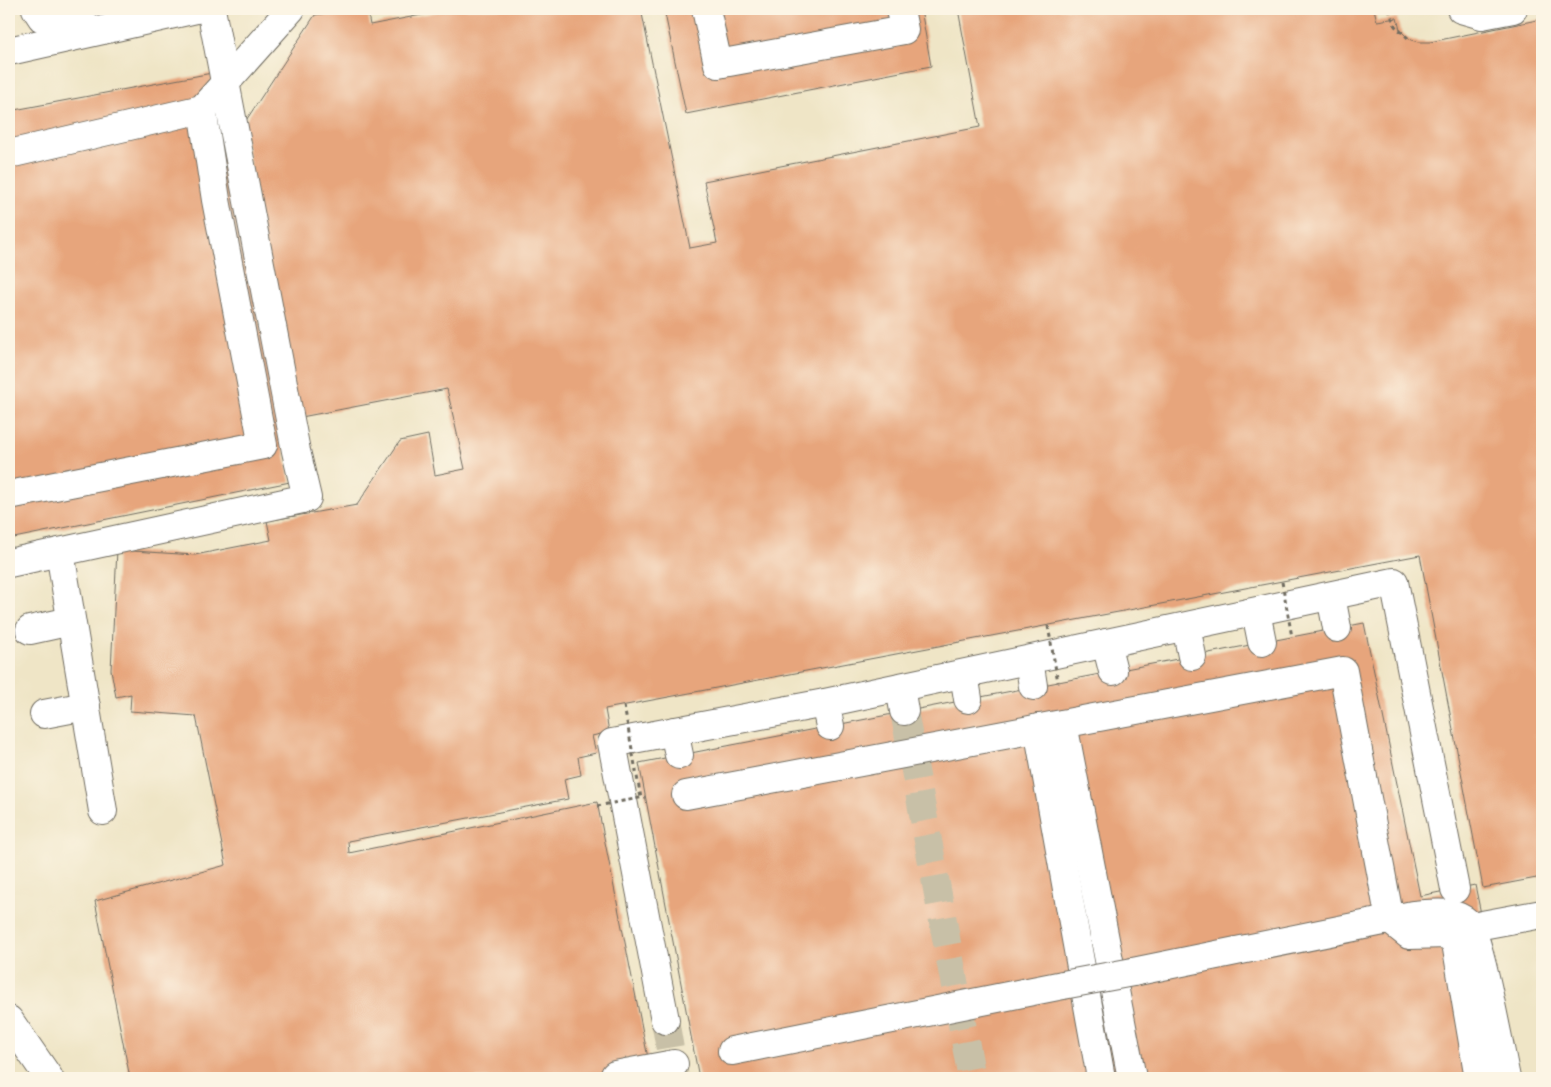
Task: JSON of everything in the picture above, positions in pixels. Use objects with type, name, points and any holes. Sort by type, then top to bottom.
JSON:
[{"type":"lane","points":[[36,9],[42,18],[67,26],[106,29]]},
{"type":"lane","points":[[9,564],[306,498],[211,9]]},
{"type":"lane","points":[[9,154],[202,109],[291,9]]},
{"type":"lane","points":[[706,9],[718,64],[904,30],[900,9]]},
{"type":"lane","points":[[1461,9],[1482,15],[1513,9]]},
{"type":"lane","points":[[9,51],[180,10]]},
{"type":"lane","points":[[9,495],[263,445],[218,210],[202,109]]},
{"type":"lane","points":[[60,552],[103,812]]},
{"type":"lane","points":[[665,1020],[612,743],[677,743],[828,715],[966,686],[1029,660],[1394,582],[1455,889]]},
{"type":"lane","points":[[1331,596],[1337,628]]},
{"type":"lane","points":[[1256,612],[1262,642]]},
{"type":"lane","points":[[30,630],[72,621]]},
{"type":"lane","points":[[1186,627],[1192,656]]},
{"type":"lane","points":[[1106,644],[1113,671]]},
{"type":"lane","points":[[1029,660],[1046,684]]},
{"type":"lane","points":[[686,795],[1343,671],[1390,920],[1409,935],[1446,934],[1456,943],[1479,1078]]},
{"type":"lane","points":[[44,714],[86,706]]},
{"type":"lane","points":[[1050,726],[1101,1078]]},
{"type":"lane","points":[[1050,726],[1132,1078]]},
{"type":"lane","points":[[732,1051],[1390,920],[1441,913],[1456,916],[1469,923],[1478,950],[1506,1078]]},
{"type":"lane","points":[[1482,925],[1542,914]]},
{"type":"lane","points":[[9,1020],[49,1078]]},
{"type":"lane","points":[[615,1075],[682,1067]]},
{"type":"path","points":[[1389,9],[1395,26],[1408,39]]},
{"type":"path","points":[[1282,582],[1292,637]]},
{"type":"path","points":[[1046,684],[1048,626]]},
{"type":"path","points":[[597,806],[643,797],[624,706]]},
{"type":"building","points":[[352,9],[367,9],[370,25],[452,9],[641,9],[690,248],[717,243],[704,181],[980,127],[958,9],[1374,9],[1377,21],[1397,18],[1400,30],[1409,39],[1419,42],[1430,42],[1542,19],[1542,877],[1483,888],[1420,555],[605,709],[609,732],[592,736],[596,753],[578,757],[581,775],[564,779],[568,799],[348,841],[349,853],[597,802],[652,1078],[130,1078],[95,901],[226,865],[196,716],[130,711],[131,694],[116,697],[111,670],[117,550],[195,555],[271,540],[267,521],[357,505],[400,441],[428,435],[435,475],[465,469],[447,389],[296,418],[243,125],[315,15]]},
{"type":"building","points":[[664,9],[921,9],[931,66],[686,114]]},
{"type":"building","points":[[212,73],[290,482],[9,539],[9,111]]},
{"type":"building","points":[[1364,623],[1420,896],[1475,885],[1515,1078],[699,1078],[639,763]]},
{"type":"tunnel","points":[[904,711],[972,1078]]},
{"type":"tunnel","points":[[665,1020],[675,1078]]}]
